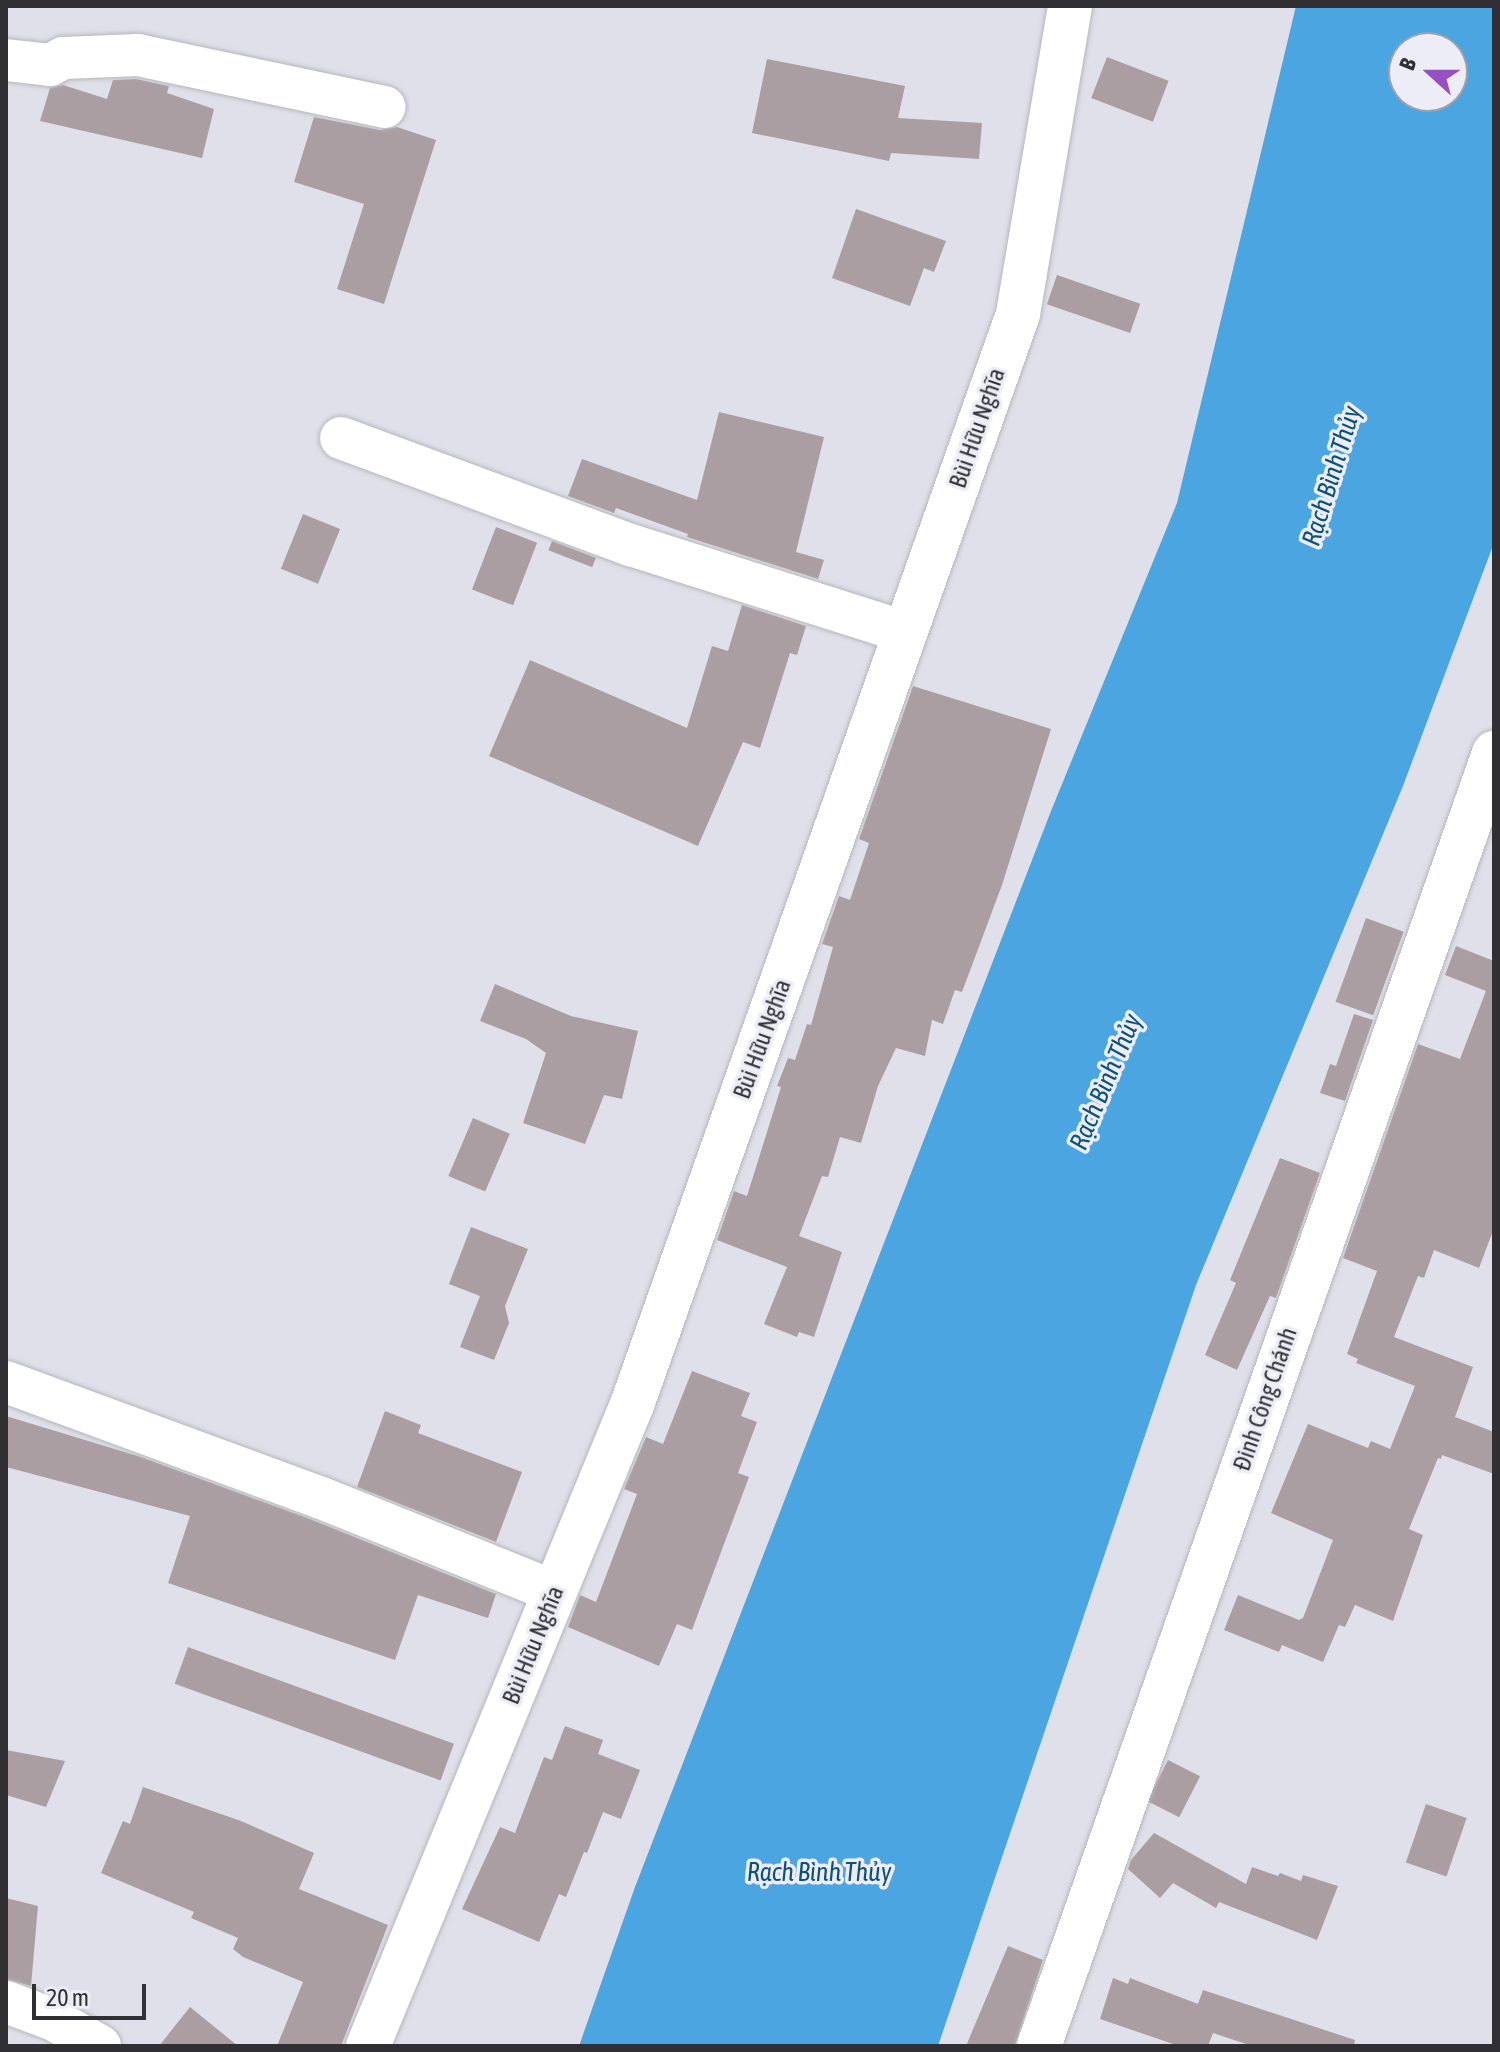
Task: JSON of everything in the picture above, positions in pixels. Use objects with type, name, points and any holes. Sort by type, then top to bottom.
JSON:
[{"type":"main road","name":"Bùi Hữu Nghĩa","points":[[368,2046],[633,1402],[1018,314],[1070,6]]},
{"type":"main road","name":"Đinh Công Chánh","points":[[1039,2046],[1494,753]]},
{"type":"street","points":[[6,60],[50,65],[63,58],[138,55],[385,107]]},
{"type":"street","points":[[341,438],[631,545],[906,632]]},
{"type":"street","points":[[6,1382],[319,1497],[555,1592]]},
{"type":"street","points":[[6,2002],[54,2020],[100,2046]]},
{"type":"water","name":"Rạch Bình Thủy","points":[[1296,6],[1494,6],[1494,543],[1403,786],[1196,1285],[938,2046],[579,2046],[635,1887],[1051,811],[1177,503]]},
{"type":"building","points":[[1107,57],[1169,81],[1153,122],[1091,98]]},
{"type":"building","points":[[767,59],[905,86],[898,118],[982,123],[979,159],[891,153],[889,161],[752,133]]},
{"type":"building","points":[[136,79],[169,86],[167,93],[214,109],[202,158],[40,121],[50,88],[63,85],[107,99],[113,80]]},
{"type":"building","points":[[314,117],[380,130],[397,127],[436,140],[384,304],[337,289],[364,204],[294,182]]},
{"type":"building","points":[[856,209],[946,241],[934,272],[924,268],[910,306],[832,278]]},
{"type":"building","points":[[1057,275],[1140,304],[1130,333],[1047,304]]},
{"type":"building","points":[[719,412],[824,437],[796,552],[824,560],[818,579],[687,537],[688,534],[616,508],[614,513],[568,496],[582,459],[697,500]]},
{"type":"building","points":[[303,514],[340,529],[318,584],[281,569]]},
{"type":"building","points":[[496,527],[537,543],[513,605],[472,590]]},
{"type":"building","points":[[552,541],[596,558],[592,567],[548,550]]},
{"type":"building","points":[[742,605],[806,626],[797,655],[790,653],[760,748],[743,742],[698,846],[489,756],[530,660],[687,728],[712,646],[728,651]]},
{"type":"building","points":[[913,686],[1051,729],[1002,885],[962,992],[955,990],[943,1024],[932,1020],[925,1056],[896,1048],[878,1086],[861,1143],[840,1137],[828,1177],[822,1176],[799,1236],[842,1252],[814,1337],[799,1332],[797,1337],[764,1324],[787,1267],[717,1240],[734,1191],[747,1196],[781,1087],[777,1086],[788,1058],[795,1060],[807,1024],[811,1025],[833,947],[822,944],[839,896],[850,900],[869,843],[859,839]]},
{"type":"building","points":[[1366,918],[1404,932],[1373,1015],[1336,1002]]},
{"type":"building","points":[[1456,946],[1494,961],[1494,1228],[1479,1268],[1434,1250],[1424,1278],[1418,1276],[1394,1337],[1473,1367],[1455,1417],[1494,1432],[1494,1474],[1442,1455],[1441,1459],[1438,1458],[1409,1529],[1423,1535],[1393,1621],[1355,1605],[1345,1627],[1339,1625],[1323,1662],[1282,1645],[1279,1652],[1224,1630],[1238,1595],[1299,1620],[1303,1618],[1333,1540],[1271,1513],[1308,1424],[1368,1448],[1371,1441],[1390,1449],[1415,1386],[1356,1363],[1358,1359],[1347,1354],[1377,1271],[1343,1258],[1418,1044],[1460,1059],[1486,991],[1445,975]]},
{"type":"building","points":[[495,984],[571,1016],[638,1031],[622,1099],[604,1095],[585,1144],[523,1123],[546,1053],[526,1039],[480,1021]]},
{"type":"building","points":[[1354,1014],[1373,1020],[1345,1101],[1320,1093],[1330,1064],[1336,1066]]},
{"type":"building","points":[[473,1118],[510,1134],[485,1192],[448,1176]]},
{"type":"building","points":[[1280,1158],[1320,1173],[1276,1298],[1270,1296],[1237,1370],[1205,1355],[1236,1283],[1230,1280]]},
{"type":"building","points":[[471,1227],[528,1249],[505,1306],[509,1323],[494,1360],[460,1347],[480,1296],[449,1284]]},
{"type":"building","points":[[692,1371],[750,1393],[741,1416],[757,1422],[738,1473],[749,1477],[692,1630],[677,1624],[659,1666],[568,1627],[580,1595],[596,1602],[637,1494],[624,1489],[646,1437],[663,1444]]},
{"type":"building","points":[[385,1411],[421,1425],[418,1433],[522,1472],[496,1542],[357,1487]]},
{"type":"building","points":[[6,1416],[141,1457],[310,1519],[496,1594],[488,1618],[418,1595],[395,1660],[168,1583],[190,1516],[6,1467]]},
{"type":"building","points":[[188,1647],[454,1744],[441,1780],[175,1684]]},
{"type":"building","points":[[565,1726],[603,1740],[598,1754],[640,1770],[621,1819],[603,1812],[566,1897],[559,1894],[539,1942],[462,1909],[500,1827],[515,1833],[544,1757],[552,1760]]},
{"type":"building","points":[[6,1750],[65,1761],[46,1807],[6,1795]]},
{"type":"building","points":[[1168,1760],[1200,1776],[1179,1817],[1147,1801]]},
{"type":"building","points":[[143,1787],[241,1821],[314,1853],[299,1889],[388,1925],[341,2046],[277,2046],[303,1982],[243,1957],[233,1949],[238,1938],[191,1918],[194,1912],[101,1873],[123,1821],[130,1824]]},
{"type":"building","points":[[1426,1804],[1467,1818],[1446,1877],[1406,1863]]},
{"type":"building","points":[[1154,1833],[1246,1884],[1252,1867],[1301,1881],[1303,1875],[1338,1886],[1317,1940],[1219,1902],[1216,1908],[1173,1883],[1160,1898],[1128,1869],[1131,1860]]},
{"type":"building","points":[[6,1898],[38,1906],[31,1986],[6,1979]]},
{"type":"building","points":[[1008,1946],[1043,1960],[1015,2045],[966,2046]]},
{"type":"building","points":[[1113,1978],[1128,1984],[1130,1978],[1198,2004],[1203,1990],[1355,2040],[1354,2046],[1252,2046],[1213,2033],[1208,2046],[1179,2046],[1100,2019]]},
{"type":"building","points":[[190,2007],[238,2046],[159,2046]]}]
